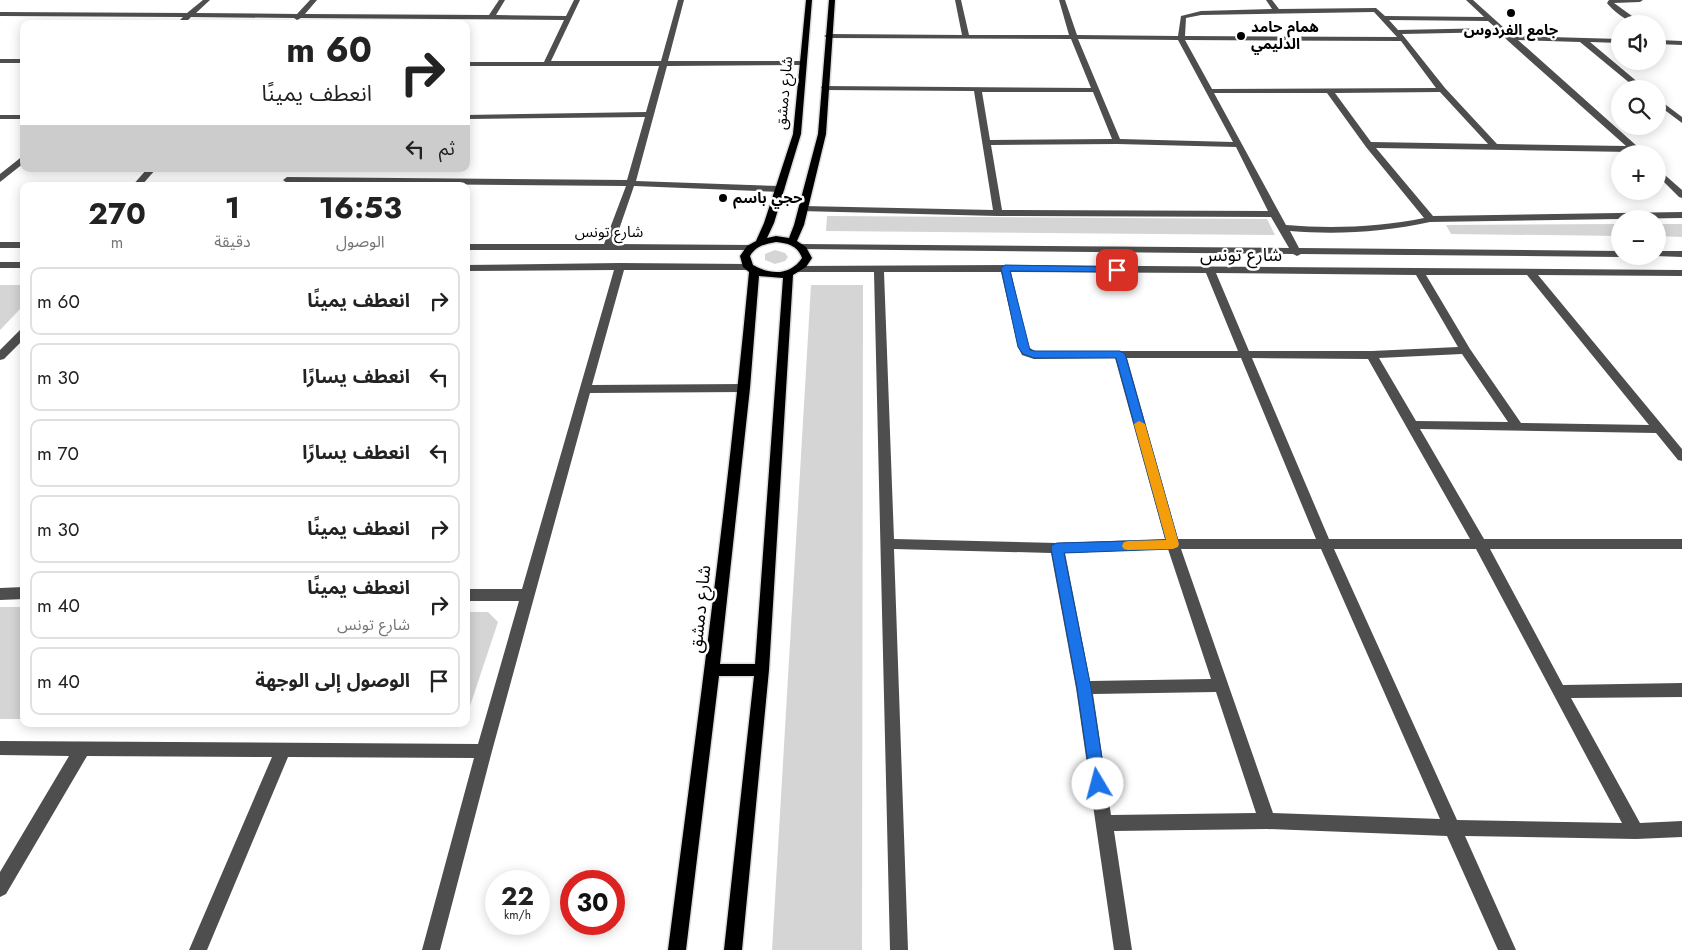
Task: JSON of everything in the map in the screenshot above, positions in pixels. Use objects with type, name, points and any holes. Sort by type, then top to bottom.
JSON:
[{"type":"main road","name":"شارع دمشق","points":[[677,950],[712,670],[744,388],[751,269],[745,256],[756,244],[769,223],[797,134],[809,0]]},
{"type":"main road","points":[[792,242],[799,225],[819,153],[824,115],[832,0]]},
{"type":"main road","points":[[751,269],[771,275],[794,271],[807,258],[802,247],[792,242],[776,239],[756,244]]},
{"type":"main road","points":[[733,950],[762,670],[794,271]]},
{"type":"main road","points":[[712,670],[762,670]]},
{"type":"street","points":[[184,20],[207,0]]},
{"type":"street","points":[[295,20],[314,0]]},
{"type":"street","points":[[490,17],[502,0]]},
{"type":"street","points":[[547,63],[577,0]]},
{"type":"street","points":[[608,247],[631,183],[681,0]]},
{"type":"street","points":[[958,0],[966,38]]},
{"type":"street","points":[[1062,0],[1074,38],[1117,141]]},
{"type":"street","points":[[1269,0],[1278,11]]},
{"type":"street","points":[[1367,0],[1400,36],[1442,90],[1494,146]]},
{"type":"street","points":[[1469,0],[1629,145]]},
{"type":"street","points":[[1626,15],[1610,3],[1613,0],[1640,0]]},
{"type":"street","points":[[1296,252],[1181,39],[1183,17],[1190,14],[1376,10]]},
{"type":"street","points":[[0,14],[569,18]]},
{"type":"street","points":[[1384,18],[1489,18]]},
{"type":"street","points":[[828,36],[1181,39],[1400,36],[1502,30]]},
{"type":"street","points":[[1510,38],[1611,41]]},
{"type":"street","points":[[1581,39],[1631,80]]},
{"type":"street","points":[[1666,43],[1682,43]]},
{"type":"street","points":[[0,61],[20,61]]},
{"type":"street","points":[[470,64],[802,63]]},
{"type":"street","points":[[825,88],[1096,90]]},
{"type":"street","points":[[978,90],[998,213]]},
{"type":"street","points":[[1330,90],[1369,145],[1430,218]]},
{"type":"street","points":[[1209,91],[1442,90]]},
{"type":"street","points":[[1666,108],[1682,121]]},
{"type":"street","points":[[470,117],[650,114]]},
{"type":"street","points":[[0,117],[20,117]]},
{"type":"street","points":[[987,143],[1117,141],[1239,145]]},
{"type":"street","points":[[1369,145],[1494,146],[1611,151]]},
{"type":"street","points":[[0,179],[20,162]]},
{"type":"street","points":[[140,182],[149,172]]},
{"type":"street","points":[[395,181],[400,172]]},
{"type":"street","points":[[1666,180],[1682,195]]},
{"type":"street","points":[[340,182],[631,183],[780,189]]},
{"type":"street","points":[[803,209],[998,213],[1274,214]]},
{"type":"street","points":[[1284,228],[1311,230],[1394,226],[1430,218],[1682,215]]},
{"type":"street","name":"شارع تونس","points":[[470,248],[756,244]]},
{"type":"street","points":[[0,245],[20,245]]},
{"type":"street","name":"شارع تونس","points":[[802,247],[1611,254]]},
{"type":"street","points":[[1666,254],[1682,254]]},
{"type":"street","points":[[0,265],[20,266]]},
{"type":"street","points":[[431,950],[484,751],[620,266]]},
{"type":"street","name":"شارع تونس","points":[[470,268],[620,266],[751,269]]},
{"type":"street","points":[[1005,268],[1023,347],[1026,352],[1034,355],[1372,354],[1465,350]]},
{"type":"street","name":"شارع تونس","points":[[794,271],[1005,268],[1680,275]]},
{"type":"street","points":[[879,269],[899,950]]},
{"type":"street","points":[[1210,271],[1325,544],[1507,950]]},
{"type":"street","points":[[1419,272],[1465,350],[1516,426]]},
{"type":"street","points":[[1530,272],[1659,429],[1678,447],[1682,457]]},
{"type":"street","points":[[0,356],[20,336]]},
{"type":"street","points":[[1120,354],[1173,544],[1267,821]]},
{"type":"street","points":[[1372,354],[1480,544],[1636,831]]},
{"type":"street","points":[[587,389],[744,388]]},
{"type":"street","points":[[1412,425],[1659,429]]},
{"type":"street","points":[[888,544],[1057,548],[1173,544],[1682,544]]},
{"type":"street","points":[[1057,548],[1084,688],[1123,950]]},
{"type":"street","points":[[0,594],[20,593]]},
{"type":"street","points":[[470,595],[528,595]]},
{"type":"street","points":[[1084,688],[1221,685]]},
{"type":"street","points":[[1559,692],[1682,690]]},
{"type":"street","points":[[0,748],[484,751]]},
{"type":"street","points":[[0,888],[82,749]]},
{"type":"street","points":[[198,950],[283,750]]},
{"type":"street","points":[[1104,823],[1267,821],[1452,828],[1636,831],[1682,829]]},
{"type":"shaded area","points":[[827,216],[1267,219],[1275,235],[826,231]]},
{"type":"shaded area","points":[[1611,224],[1611,236],[1451,234],[1446,225]]},
{"type":"shaded area","points":[[1666,224],[1682,224],[1682,237],[1666,236]]},
{"type":"shaded area","points":[[775,250],[785,253],[788,257],[785,261],[775,264],[765,260],[765,254]]},
{"type":"shaded area","points":[[0,285],[20,285],[20,309],[0,330]]},
{"type":"shaded area","points":[[811,285],[863,285],[862,950],[772,950]]},
{"type":"shaded area","points":[[0,607],[20,607],[20,719],[0,719]]},
{"type":"shaded area","points":[[470,612],[488,612],[498,622],[470,706]]},
{"type":"slow traffic","points":[[1128,546],[1173,544],[1139,424]]},
{"type":"place","name":"جامع الفردوس","points":[[1511,13]]},
{"type":"place","name":"همام حامد الدليمي","points":[[1241,36]]},
{"type":"place","name":"حجي باسم","points":[[723,198]]},
{"type":"route","points":[[1098,784],[1084,688],[1057,548],[1173,544],[1120,354],[1034,355],[1026,352],[1023,347],[1005,268],[1117,270]]}]
